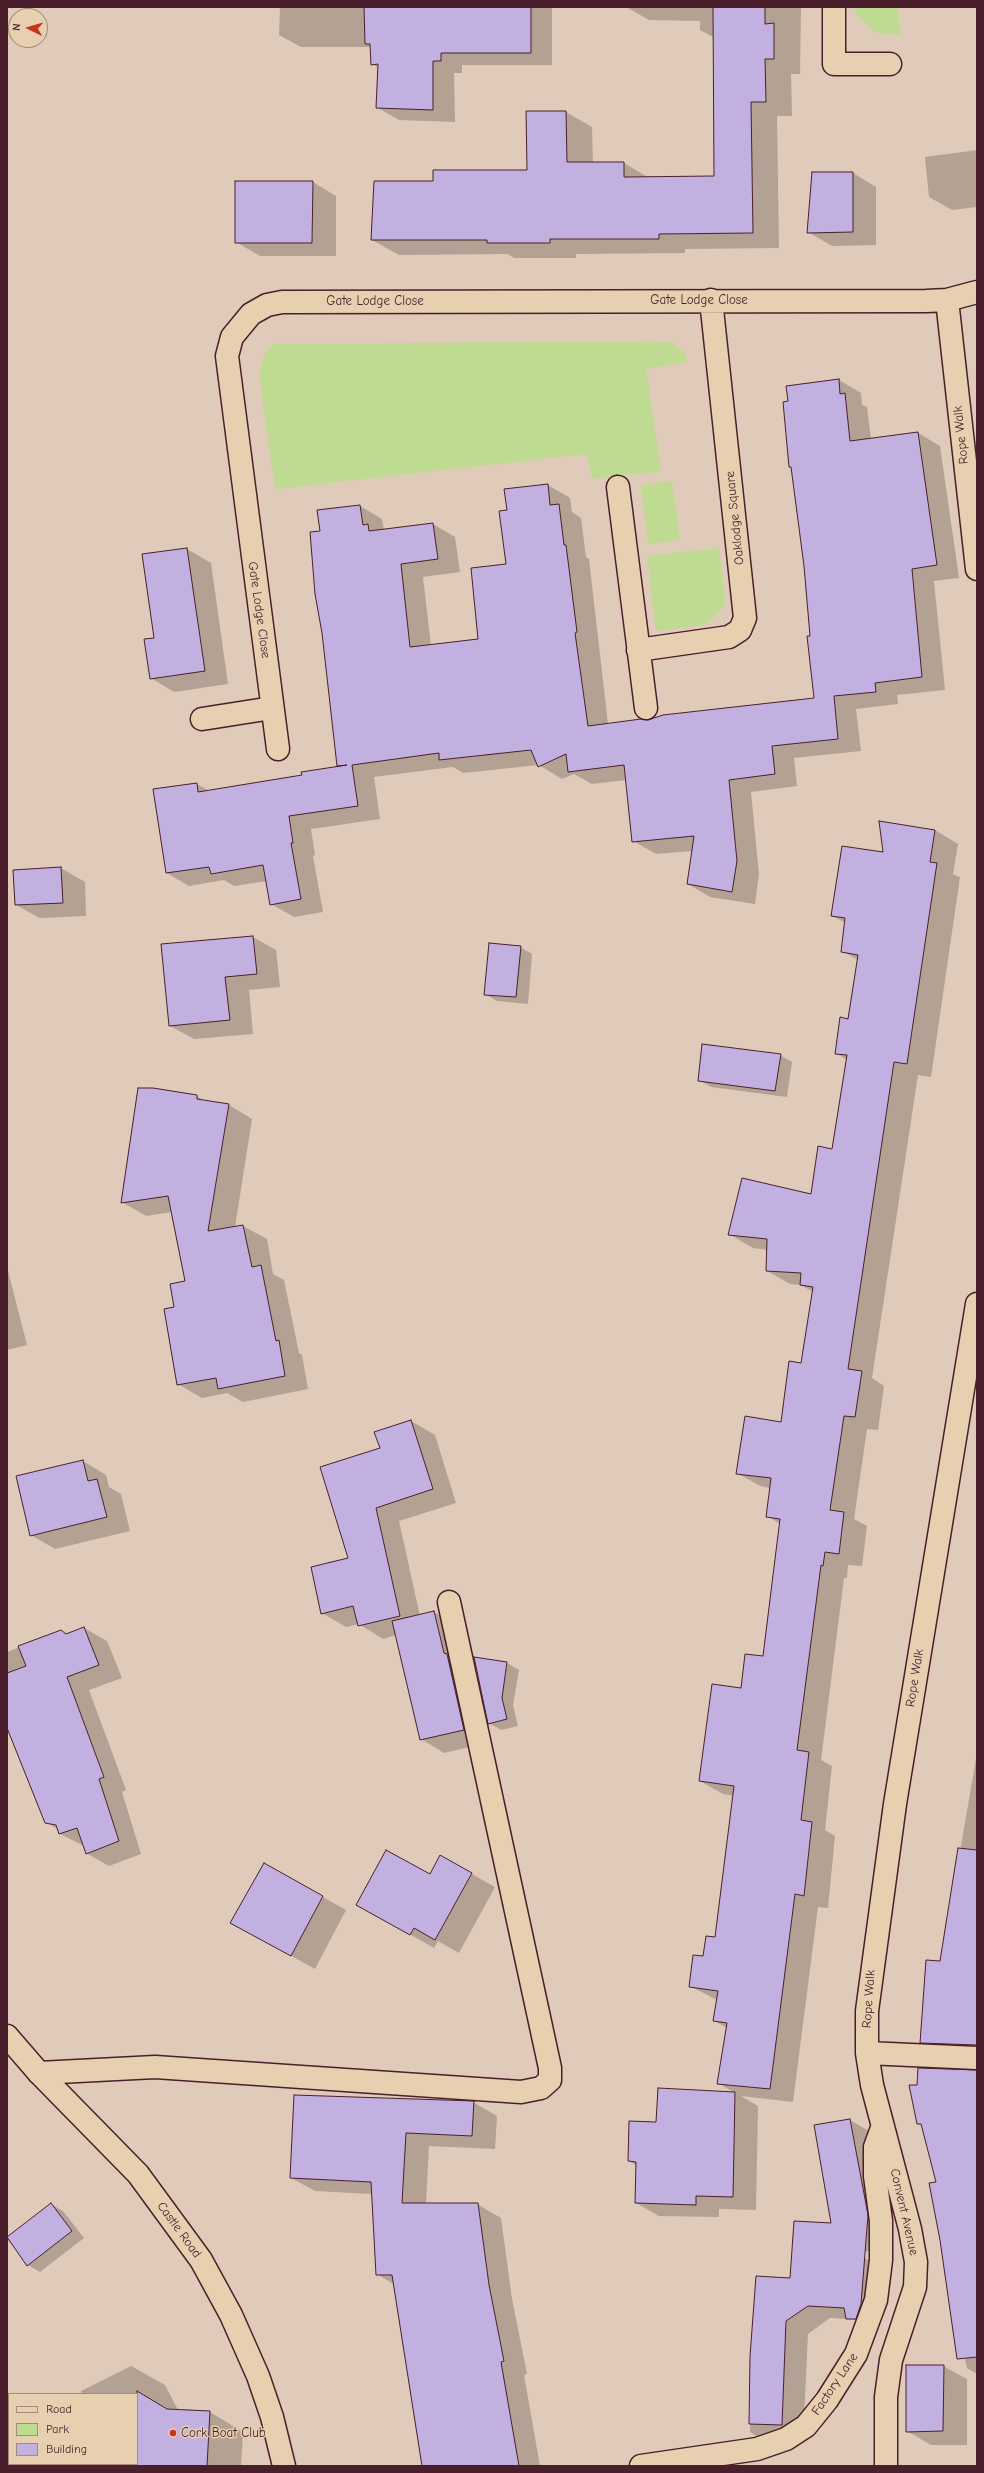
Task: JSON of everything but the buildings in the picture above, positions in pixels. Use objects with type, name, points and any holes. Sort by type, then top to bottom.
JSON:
[{"type":"street","points":[[834,7],[834,64],[890,64]]},
{"type":"street","name":"Gate Lodge Close","points":[[278,749],[226,356],[232,337],[250,314],[267,305],[282,302],[947,300],[977,292]]},
{"type":"street","name":"Oaklodge Square","points":[[638,650],[729,637],[740,630],[745,618],[711,300]]},
{"type":"street","name":"Rope Walk","points":[[947,300],[977,569]]},
{"type":"street","points":[[618,487],[646,708]]},
{"type":"street","points":[[202,719],[272,708]]},
{"type":"street","name":"Rope Walk","points":[[867,2053],[868,1990],[889,1843],[944,1498],[975,1334],[977,1304]]},
{"type":"street","points":[[39,2073],[155,2068],[521,2092],[541,2088],[550,2080],[550,2068],[448,1602]]},
{"type":"street","name":"Castle Road","points":[[7,2036],[39,2073],[138,2174],[201,2260],[231,2315],[258,2376],[272,2417],[284,2466]]},
{"type":"street","points":[[867,2053],[977,2058]]},
{"type":"street","name":"Convent Avenue","points":[[867,2053],[872,2085],[910,2228],[916,2262],[915,2287],[892,2360],[887,2389],[886,2466]]},
{"type":"street","name":"Factory Lane","points":[[641,2466],[757,2449],[786,2439],[806,2426],[827,2400],[856,2354],[876,2300],[881,2260],[881,2221],[875,2176],[875,2147],[883,2126]]},
{"type":"green space","points":[[854,7],[897,7],[901,34],[885,35],[874,32],[857,15]]},
{"type":"green space","points":[[654,341],[671,343],[678,347],[685,354],[687,362],[646,369],[661,471],[592,479],[587,454],[275,489],[259,375],[264,355],[274,344]]},
{"type":"green space","points":[[672,481],[680,540],[648,544],[641,485]]},
{"type":"green space","points":[[719,548],[725,598],[724,606],[709,622],[703,625],[656,631],[647,556]]},
{"type":"place","name":"Cork Boat Club","points":[[173,2433]]}]
